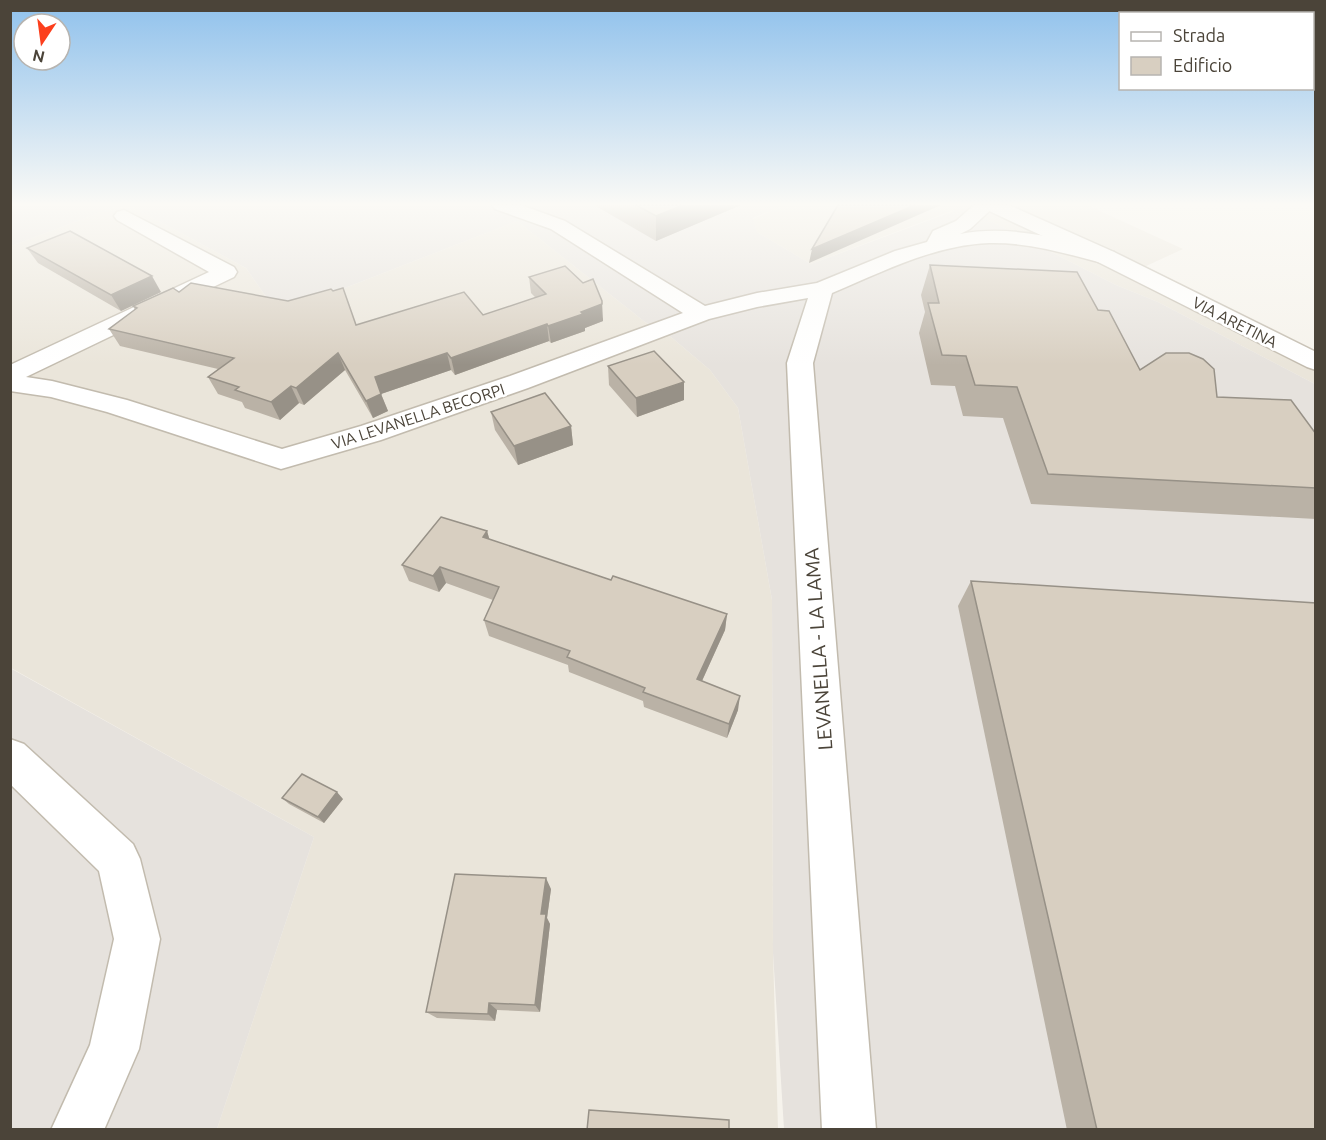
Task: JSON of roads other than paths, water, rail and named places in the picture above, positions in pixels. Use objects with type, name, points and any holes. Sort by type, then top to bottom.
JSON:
[{"type":"street","points":[[10,375],[226,272],[201,258]]},
{"type":"street","points":[[611,258],[701,314]]},
{"type":"street","points":[[822,290],[902,258]]},
{"type":"street","name":"VIA ARETINA","points":[[1108,258],[1316,362]]},
{"type":"street","name":"VIA LEVANELLA BECORPI","points":[[10,383],[52,389],[117,406],[281,459],[371,433],[519,382],[701,314],[757,300],[822,290]]},
{"type":"street","name":"LEVANELLA - LA LAMA","points":[[822,290],[800,363],[849,1130]]},
{"type":"street","points":[[10,756],[118,859],[137,939],[114,1049],[77,1130]]}]
